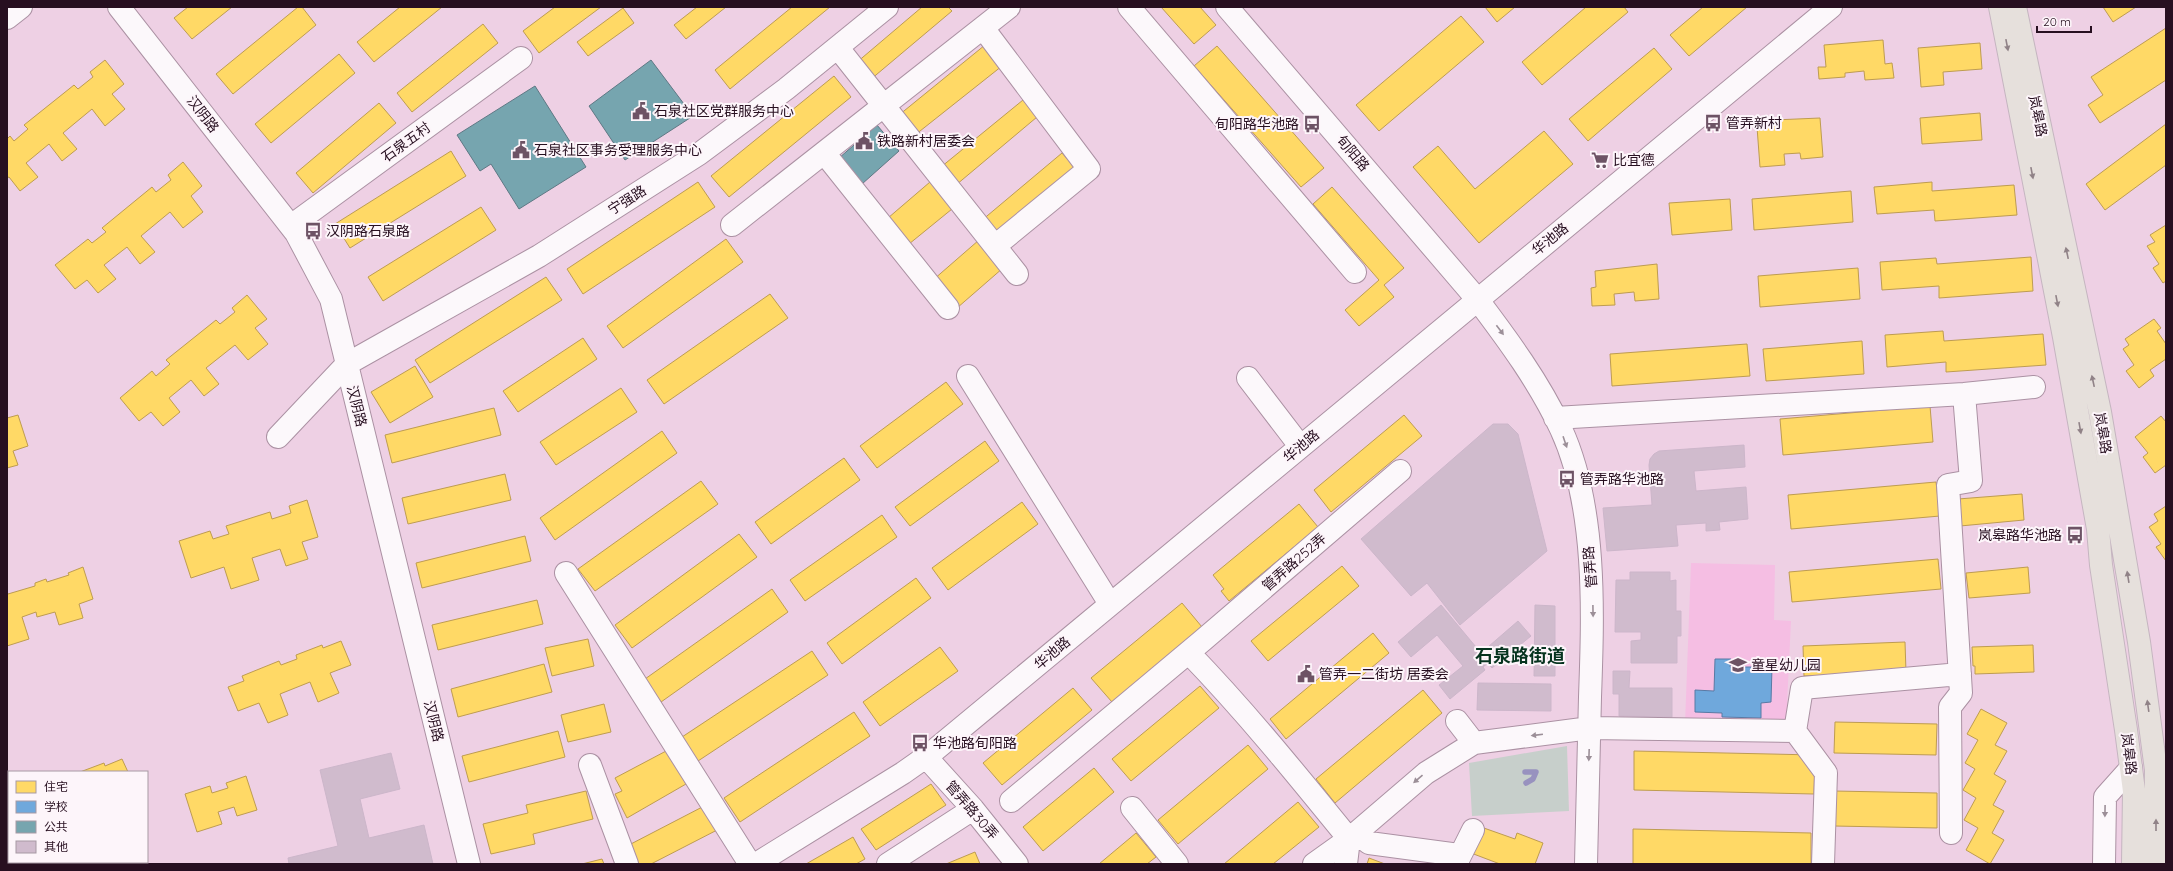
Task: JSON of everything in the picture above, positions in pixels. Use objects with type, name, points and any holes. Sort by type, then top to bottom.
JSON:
[{"type":"main road","name":"岚皋路","points":[[2000,7],[2088,474],[2134,791],[2133,864]]},
{"type":"main road","name":"岚皋路","points":[[2015,7],[2100,412],[2136,627],[2160,752],[2156,864]]},
{"type":"main road","points":[[2131,768],[2160,752]]},
{"type":"main road","points":[[2134,791],[2160,752]]},
{"type":"street","points":[[7,18],[21,7]]},
{"type":"street","name":"汉阴路","points":[[119,7],[291,226],[331,299],[469,864]]},
{"type":"street","name":"宁强路","points":[[278,437],[347,364],[539,256],[699,154],[838,48],[887,7]]},
{"type":"street","points":[[732,225],[825,154],[883,106],[1009,7]]},
{"type":"street","points":[[1129,7],[1355,272]]},
{"type":"street","name":"旬阳路","points":[[1227,7],[1477,299]]},
{"type":"street","name":"华池路","points":[[756,864],[896,778],[926,757],[1830,7]]},
{"type":"street","points":[[982,28],[1089,169],[995,246]]},
{"type":"street","points":[[838,48],[1018,274]]},
{"type":"street","name":"石泉五村","points":[[291,226],[521,58]]},
{"type":"street","points":[[825,154],[948,308]]},
{"type":"street","name":"管弄路","points":[[1477,299],[1534,379],[1561,430],[1576,476],[1586,524],[1593,610],[1586,864]]},
{"type":"street","points":[[968,376],[1110,604]]},
{"type":"street","points":[[1248,378],[1300,446]]},
{"type":"street","points":[[1555,418],[1964,394],[2034,387]]},
{"type":"street","points":[[1951,833],[1950,706],[1961,693],[1948,485],[1971,481],[1964,394]]},
{"type":"street","name":"管弄路252弄","points":[[1011,801],[1189,653],[1400,471]]},
{"type":"street","points":[[566,573],[750,864]]},
{"type":"street","points":[[1189,653],[1228,693],[1352,836],[1370,843],[1457,860],[1473,830]]},
{"type":"street","points":[[1823,864],[1826,773],[1795,731],[1802,688],[1960,674]]},
{"type":"street","points":[[1457,721],[1474,743]]},
{"type":"street","points":[[1314,864],[1352,836],[1426,773],[1474,743],[1590,728],[1795,731]]},
{"type":"street","name":"管弄路30弄","points":[[926,757],[973,809],[1017,864]]},
{"type":"street","points":[[590,765],[627,864]]},
{"type":"street","points":[[2104,864],[2105,797],[2131,768]]},
{"type":"street","points":[[1132,808],[1177,864]]},
{"type":"street","points":[[888,864],[973,809]]},
{"type":"street","points":[[1346,864],[1352,836]]},
{"type":"shaded area","name":"童星幼儿园","points":[[1691,563],[1775,565],[1774,620],[1791,621],[1786,725],[1685,724]]},
{"type":"shaded area","points":[[1567,746],[1569,811],[1472,816],[1469,763]]},
{"type":"building: 住宅","points":[[188,7],[232,7],[192,39],[174,18]]},
{"type":"building: 住宅","points":[[298,7],[302,7],[316,25],[233,94],[216,74]]},
{"type":"building: 住宅","points":[[400,7],[442,7],[374,62],[357,42]]},
{"type":"building: 住宅","points":[[555,7],[601,7],[539,53],[523,31]]},
{"type":"building: 住宅","points":[[697,7],[726,7],[686,39],[674,25]]},
{"type":"building: 住宅","points":[[792,7],[830,7],[730,89],[715,70]]},
{"type":"building: 住宅","points":[[922,7],[948,7],[952,11],[870,80],[856,63]]},
{"type":"building: 住宅","points":[[1161,7],[1200,7],[1216,25],[1194,44]]},
{"type":"building: 住宅","points":[[1485,7],[1515,7],[1497,22]]},
{"type":"building: 住宅","points":[[1586,7],[1624,7],[1628,12],[1542,85],[1522,62]]},
{"type":"building: 住宅","points":[[1703,7],[1747,7],[1689,56],[1670,35]]},
{"type":"building: 住宅","points":[[2103,7],[2136,7],[2113,22]]},
{"type":"building: 住宅","points":[[623,8],[634,23],[588,56],[577,42]]},
{"type":"building: 住宅","points":[[1461,16],[1484,42],[1379,131],[1356,105]]},
{"type":"building: 住宅","points":[[483,24],[498,43],[412,112],[397,93]]},
{"type":"building: 住宅","points":[[2166,28],[2166,80],[2100,123],[2088,105],[2103,95],[2091,77]]},
{"type":"building: 住宅","points":[[1883,40],[1885,64],[1892,63],[1894,78],[1865,80],[1864,71],[1845,73],[1845,77],[1819,79],[1818,67],[1826,67],[1824,45]]},
{"type":"building: 住宅","points":[[1980,43],[1982,69],[1943,72],[1944,85],[1921,87],[1918,48]]},
{"type":"building: 住宅","points":[[985,45],[1002,66],[915,135],[899,115]]},
{"type":"building: 住宅","points":[[1217,46],[1324,168],[1301,187],[1194,66]]},
{"type":"building: 住宅","points":[[1654,48],[1672,69],[1588,141],[1569,119]]},
{"type":"building: 住宅","points":[[339,54],[355,73],[271,143],[255,124]]},
{"type":"building: 住宅","points":[[105,60],[124,84],[112,94],[125,109],[105,126],[92,109],[63,133],[77,149],[62,161],[49,144],[26,163],[38,177],[20,191],[9,177],[7,178],[7,139],[10,136],[14,141],[28,129],[24,125],[74,85],[78,89],[93,77],[90,72]]},
{"type":"building: 住宅","points":[[834,76],[851,97],[729,197],[711,176]]},
{"type":"building: 住宅","points":[[1023,100],[1037,117],[956,185],[941,167]]},
{"type":"building: 住宅","points":[[379,103],[396,123],[313,193],[296,173]]},
{"type":"building: 住宅","points":[[1980,113],[1982,140],[1922,144],[1920,118]]},
{"type":"building: 住宅","points":[[1820,118],[1823,157],[1801,159],[1800,153],[1784,154],[1785,165],[1760,167],[1757,127],[1774,125],[1774,120]]},
{"type":"building: 住宅","points":[[2166,124],[2166,165],[2105,210],[2086,184]]},
{"type":"building: 住宅","points":[[1544,131],[1573,164],[1479,243],[1413,167],[1438,146],[1475,189]]},
{"type":"building: 住宅","points":[[451,151],[466,176],[350,248],[335,224]]},
{"type":"building: 住宅","points":[[1062,153],[1076,169],[995,237],[981,221]]},
{"type":"building: 住宅","points":[[183,162],[202,186],[191,196],[203,212],[183,228],[170,212],[141,236],[155,252],[140,264],[127,247],[104,265],[116,279],[98,293],[87,280],[75,289],[55,265],[88,239],[92,243],[106,232],[102,228],[152,187],[156,192],[171,180],[168,175]]},
{"type":"building: 住宅","points":[[698,182],[715,207],[583,294],[567,269]]},
{"type":"building: 住宅","points":[[930,182],[952,209],[909,244],[888,218]]},
{"type":"building: 住宅","points":[[1932,182],[1932,191],[2014,185],[2017,215],[1935,221],[1934,210],[1877,214],[1874,187]]},
{"type":"building: 住宅","points":[[1332,187],[1404,268],[1384,285],[1394,297],[1359,326],[1345,310],[1379,280],[1313,204]]},
{"type":"building: 住宅","points":[[1851,191],[1853,222],[1754,230],[1752,199]]},
{"type":"building: 住宅","points":[[1730,199],[1732,230],[1672,235],[1669,203]]},
{"type":"building: 住宅","points":[[481,207],[496,230],[383,301],[368,277]]},
{"type":"building: 住宅","points":[[2166,225],[2166,281],[2163,283],[2153,268],[2159,264],[2147,246],[2155,242],[2150,235]]},
{"type":"building: 住宅","points":[[726,239],[743,262],[623,348],[607,326]]},
{"type":"building: 住宅","points":[[979,240],[1003,268],[957,308],[933,280]]},
{"type":"building: 住宅","points":[[2031,257],[2033,291],[1939,298],[1939,286],[1882,290],[1880,262],[1936,258],[1937,264]]},
{"type":"building: 住宅","points":[[1657,264],[1659,299],[1635,301],[1634,292],[1614,294],[1615,305],[1592,306],[1591,288],[1596,287],[1595,271]]},
{"type":"building: 住宅","points":[[1858,268],[1860,299],[1760,307],[1758,276]]},
{"type":"building: 住宅","points":[[546,277],[562,300],[430,383],[415,360]]},
{"type":"building: 住宅","points":[[770,294],[788,318],[664,404],[647,380]]},
{"type":"building: 住宅","points":[[247,295],[267,319],[255,328],[268,344],[248,360],[235,345],[206,368],[219,384],[204,396],[191,380],[169,398],[180,412],[163,426],[151,412],[139,421],[120,398],[152,371],[156,376],[170,364],[166,360],[216,320],[220,324],[235,312],[232,308]]},
{"type":"building: 住宅","points":[[2154,319],[2161,328],[2157,331],[2166,344],[2166,359],[2150,370],[2154,376],[2139,388],[2126,371],[2134,365],[2123,349],[2129,345],[2125,339]]},
{"type":"building: 住宅","points":[[1943,331],[1944,341],[2043,334],[2046,365],[1946,372],[1946,362],[1887,367],[1885,335]]},
{"type":"building: 住宅","points":[[583,338],[597,359],[518,412],[503,391]]},
{"type":"building: 住宅","points":[[1862,341],[1864,374],[1766,381],[1763,349]]},
{"type":"building: 住宅","points":[[1747,344],[1750,376],[1612,386],[1610,354]]},
{"type":"building: 住宅","points":[[415,366],[433,397],[390,423],[371,392]]},
{"type":"building: 住宅","points":[[946,382],[963,404],[877,468],[860,446]]},
{"type":"building: 住宅","points":[[621,388],[637,412],[556,465],[540,442]]},
{"type":"building: 住宅","points":[[1930,406],[1933,442],[1783,455],[1780,419]]},
{"type":"building: 住宅","points":[[494,408],[501,435],[392,463],[385,435]]},
{"type":"building: 住宅","points":[[18,415],[28,446],[13,451],[18,465],[7,468],[7,418]]},
{"type":"building: 住宅","points":[[1404,415],[1422,436],[1331,512],[1314,490]]},
{"type":"building: 住宅","points":[[2161,416],[2166,422],[2166,465],[2155,473],[2143,457],[2148,453],[2135,437]]},
{"type":"building: 住宅","points":[[662,431],[677,453],[555,540],[540,518]]},
{"type":"building: 住宅","points":[[985,441],[999,461],[910,526],[895,507]]},
{"type":"building: 住宅","points":[[844,458],[860,480],[771,544],[755,522]]},
{"type":"building: 住宅","points":[[505,474],[511,500],[408,524],[402,498]]},
{"type":"building: 住宅","points":[[701,481],[718,504],[595,591],[578,569]]},
{"type":"building: 住宅","points":[[1936,482],[1940,516],[1791,529],[1788,495]]},
{"type":"building: 住宅","points":[[2022,494],[2024,520],[1960,526],[1958,499]]},
{"type":"building: 住宅","points":[[307,500],[318,537],[302,542],[308,559],[286,566],[280,549],[252,558],[259,580],[231,589],[224,567],[191,578],[179,541],[210,531],[213,539],[229,534],[226,526],[270,512],[272,519],[291,513],[289,506]]},
{"type":"building: 住宅","points":[[1022,502],[1038,524],[948,590],[932,568]]},
{"type":"building: 住宅","points":[[1299,504],[1318,527],[1229,601],[1221,591],[1224,589],[1213,575]]},
{"type":"building: 住宅","points":[[2166,506],[2166,561],[2156,547],[2161,544],[2149,527],[2158,521],[2154,514]]},
{"type":"building: 住宅","points":[[882,515],[897,537],[805,601],[790,580]]},
{"type":"building: 住宅","points":[[739,534],[757,557],[632,648],[615,625]]},
{"type":"building: 住宅","points":[[525,536],[531,561],[422,588],[416,563]]},
{"type":"building: 住宅","points":[[1938,559],[1941,589],[1792,602],[1789,572]]},
{"type":"building: 住宅","points":[[1342,566],[1359,586],[1268,661],[1251,641]]},
{"type":"building: 住宅","points":[[83,567],[93,599],[79,604],[83,618],[59,625],[55,612],[37,617],[36,612],[22,617],[29,639],[7,646],[7,592],[8,594],[35,586],[35,583],[46,579],[47,582],[69,575],[68,573]]},
{"type":"building: 住宅","points":[[2028,567],[2030,593],[1969,598],[1966,573]]},
{"type":"building: 住宅","points":[[916,578],[931,598],[842,664],[827,643]]},
{"type":"building: 住宅","points":[[772,589],[788,612],[661,702],[645,679]]},
{"type":"building: 住宅","points":[[537,600],[543,624],[438,650],[432,625]]},
{"type":"building: 住宅","points":[[1182,603],[1202,627],[1112,702],[1091,678]]},
{"type":"building: 住宅","points":[[1373,633],[1389,653],[1286,739],[1270,719]]},
{"type":"building: 住宅","points":[[588,639],[594,666],[552,676],[545,648]]},
{"type":"building: 住宅","points":[[341,641],[351,665],[330,673],[339,693],[318,702],[310,682],[280,694],[288,715],[268,723],[259,703],[238,711],[228,687],[244,681],[242,676],[279,661],[281,665],[297,659],[296,655],[322,645],[323,648]]},
{"type":"building: 住宅","points":[[1905,642],[1906,672],[1804,676],[1803,646]]},
{"type":"building: 住宅","points":[[2033,645],[2034,672],[1975,674],[1972,647]]},
{"type":"building: 住宅","points":[[940,647],[958,671],[880,726],[863,702]]},
{"type":"building: 住宅","points":[[812,651],[828,675],[698,761],[682,737]]},
{"type":"building: 住宅","points":[[544,664],[552,692],[458,717],[451,689]]},
{"type":"building: 住宅","points":[[1200,686],[1219,708],[1131,781],[1112,759]]},
{"type":"building: 住宅","points":[[1073,688],[1092,710],[1002,785],[983,763]]},
{"type":"building: 住宅","points":[[1423,690],[1442,713],[1335,803],[1316,779]]},
{"type":"building: 住宅","points":[[604,704],[611,732],[568,742],[561,715]]},
{"type":"building: 住宅","points":[[1981,709],[2007,723],[1995,745],[2007,751],[1994,774],[2006,781],[1993,805],[2004,811],[1992,833],[2004,840],[1990,864],[1966,850],[1978,828],[1964,820],[1976,798],[1963,790],[1975,769],[1965,763],[1978,740],[1967,734]]},
{"type":"building: 住宅","points":[[854,712],[870,736],[740,822],[724,798]]},
{"type":"building: 住宅","points":[[1835,722],[1937,724],[1936,755],[1834,753]]},
{"type":"building: 住宅","points":[[558,731],[565,757],[469,782],[462,756]]},
{"type":"building: 住宅","points":[[1248,745],[1268,769],[1178,844],[1158,820]]},
{"type":"building: 住宅","points":[[668,750],[686,784],[627,818],[615,794],[622,791],[615,778]]},
{"type":"building: 住宅","points":[[1634,751],[1815,755],[1814,794],[1634,790]]},
{"type":"building: 住宅","points":[[122,759],[128,771],[83,771],[104,763],[105,766]]},
{"type":"building: 住宅","points":[[1094,768],[1114,792],[1043,851],[1023,827]]},
{"type":"building: 住宅","points":[[246,776],[257,810],[237,816],[234,807],[218,812],[222,824],[197,832],[185,794],[210,786],[212,793],[228,788],[226,783]]},
{"type":"building: 住宅","points":[[931,784],[946,805],[876,850],[861,829]]},
{"type":"building: 住宅","points":[[586,791],[593,819],[533,834],[535,844],[491,854],[483,824],[528,813],[526,805]]},
{"type":"building: 住宅","points":[[1834,791],[1937,793],[1937,828],[1834,826]]},
{"type":"building: 住宅","points":[[1298,802],[1319,827],[1273,864],[1224,864]]},
{"type":"building: 住宅","points":[[708,804],[721,828],[651,864],[637,864],[627,846]]},
{"type":"building: 住宅","points":[[1481,827],[1515,839],[1517,833],[1543,843],[1535,864],[1500,864],[1471,853]]},
{"type":"building: 住宅","points":[[1633,829],[1811,833],[1811,864],[1633,864]]},
{"type":"building: 住宅","points":[[1136,833],[1156,857],[1147,864],[1099,864]]},
{"type":"building: 住宅","points":[[853,837],[865,859],[856,864],[806,864]]},
{"type":"building: 住宅","points":[[975,852],[980,864],[946,864]]},
{"type":"building: 住宅","points":[[1369,858],[1385,864],[1367,864]]},
{"type":"building: 住宅","points":[[602,859],[604,864],[582,864]]},
{"type":"building: 学校","points":[[1715,659],[1731,659],[1730,667],[1772,667],[1771,702],[1761,703],[1761,718],[1722,717],[1722,713],[1695,712],[1695,690],[1714,691]]},
{"type":"building: 公共","name":"石泉社区党群服务中心","points":[[651,60],[693,116],[625,160],[589,106]]},
{"type":"building: 公共","name":"石泉社区事务受理服务中心","points":[[535,86],[586,167],[519,209],[491,164],[480,171],[457,135]]},
{"type":"building: 公共","points":[[877,125],[899,151],[862,184],[839,158]]},
{"type":"building: 其他","points":[[1493,424],[1508,424],[1518,434],[1547,551],[1460,625],[1427,583],[1411,596],[1361,539]]},
{"type":"building: 其他","points":[[1744,445],[1745,467],[1694,471],[1696,491],[1746,487],[1748,519],[1719,522],[1720,530],[1706,531],[1706,523],[1676,525],[1678,546],[1607,551],[1603,508],[1652,505],[1649,465],[1650,459],[1654,454],[1659,451]]},
{"type":"building: 其他","points":[[1630,572],[1670,572],[1670,581],[1676,580],[1676,611],[1681,611],[1681,636],[1677,636],[1677,663],[1631,663],[1631,641],[1641,640],[1641,632],[1615,632],[1616,580],[1630,580]]},
{"type":"building: 其他","points":[[1441,605],[1481,653],[1518,621],[1531,636],[1492,668],[1488,663],[1483,667],[1485,670],[1450,699],[1439,685],[1463,666],[1437,635],[1411,657],[1398,642]]},
{"type":"building: 其他","points":[[1535,605],[1555,606],[1555,676],[1534,676]]},
{"type":"building: 其他","points":[[1613,671],[1630,671],[1629,688],[1672,688],[1672,717],[1619,716],[1619,694],[1613,694]]},
{"type":"building: 其他","points":[[1478,683],[1551,684],[1551,711],[1477,710]]},
{"type":"building: 其他","points":[[391,753],[400,789],[360,799],[369,838],[424,825],[433,864],[289,864],[288,858],[338,846],[320,770]]},
{"type":"waterway","points":[[1525,772],[1536,772],[1533,779],[1526,783]]},
{"type":"place","name":"石泉社区党群服务中心","points":[[641,111]]},
{"type":"place","name":"管弄新村","points":[[1713,123]]},
{"type":"place","name":"旬阳路华池路","points":[[1312,124]]},
{"type":"place","name":"铁路新村居委会","points":[[864,141]]},
{"type":"place","name":"石泉社区事务受理服务中心","points":[[521,150]]},
{"type":"place","name":"比宜德","points":[[1600,160]]},
{"type":"place","name":"汉阴路石泉路","points":[[313,231]]},
{"type":"place","name":"管弄路华池路","points":[[1567,479]]},
{"type":"place","name":"岚皋路华池路","points":[[2075,535]]},
{"type":"place","name":"童星幼儿园","points":[[1738,665]]},
{"type":"place","name":"管弄一二街坊 居委会","points":[[1306,674]]},
{"type":"place","name":"华池路旬阳路","points":[[920,743]]},
{"type":"district","name":"石泉路街道","points":[[1520,655]]}]
